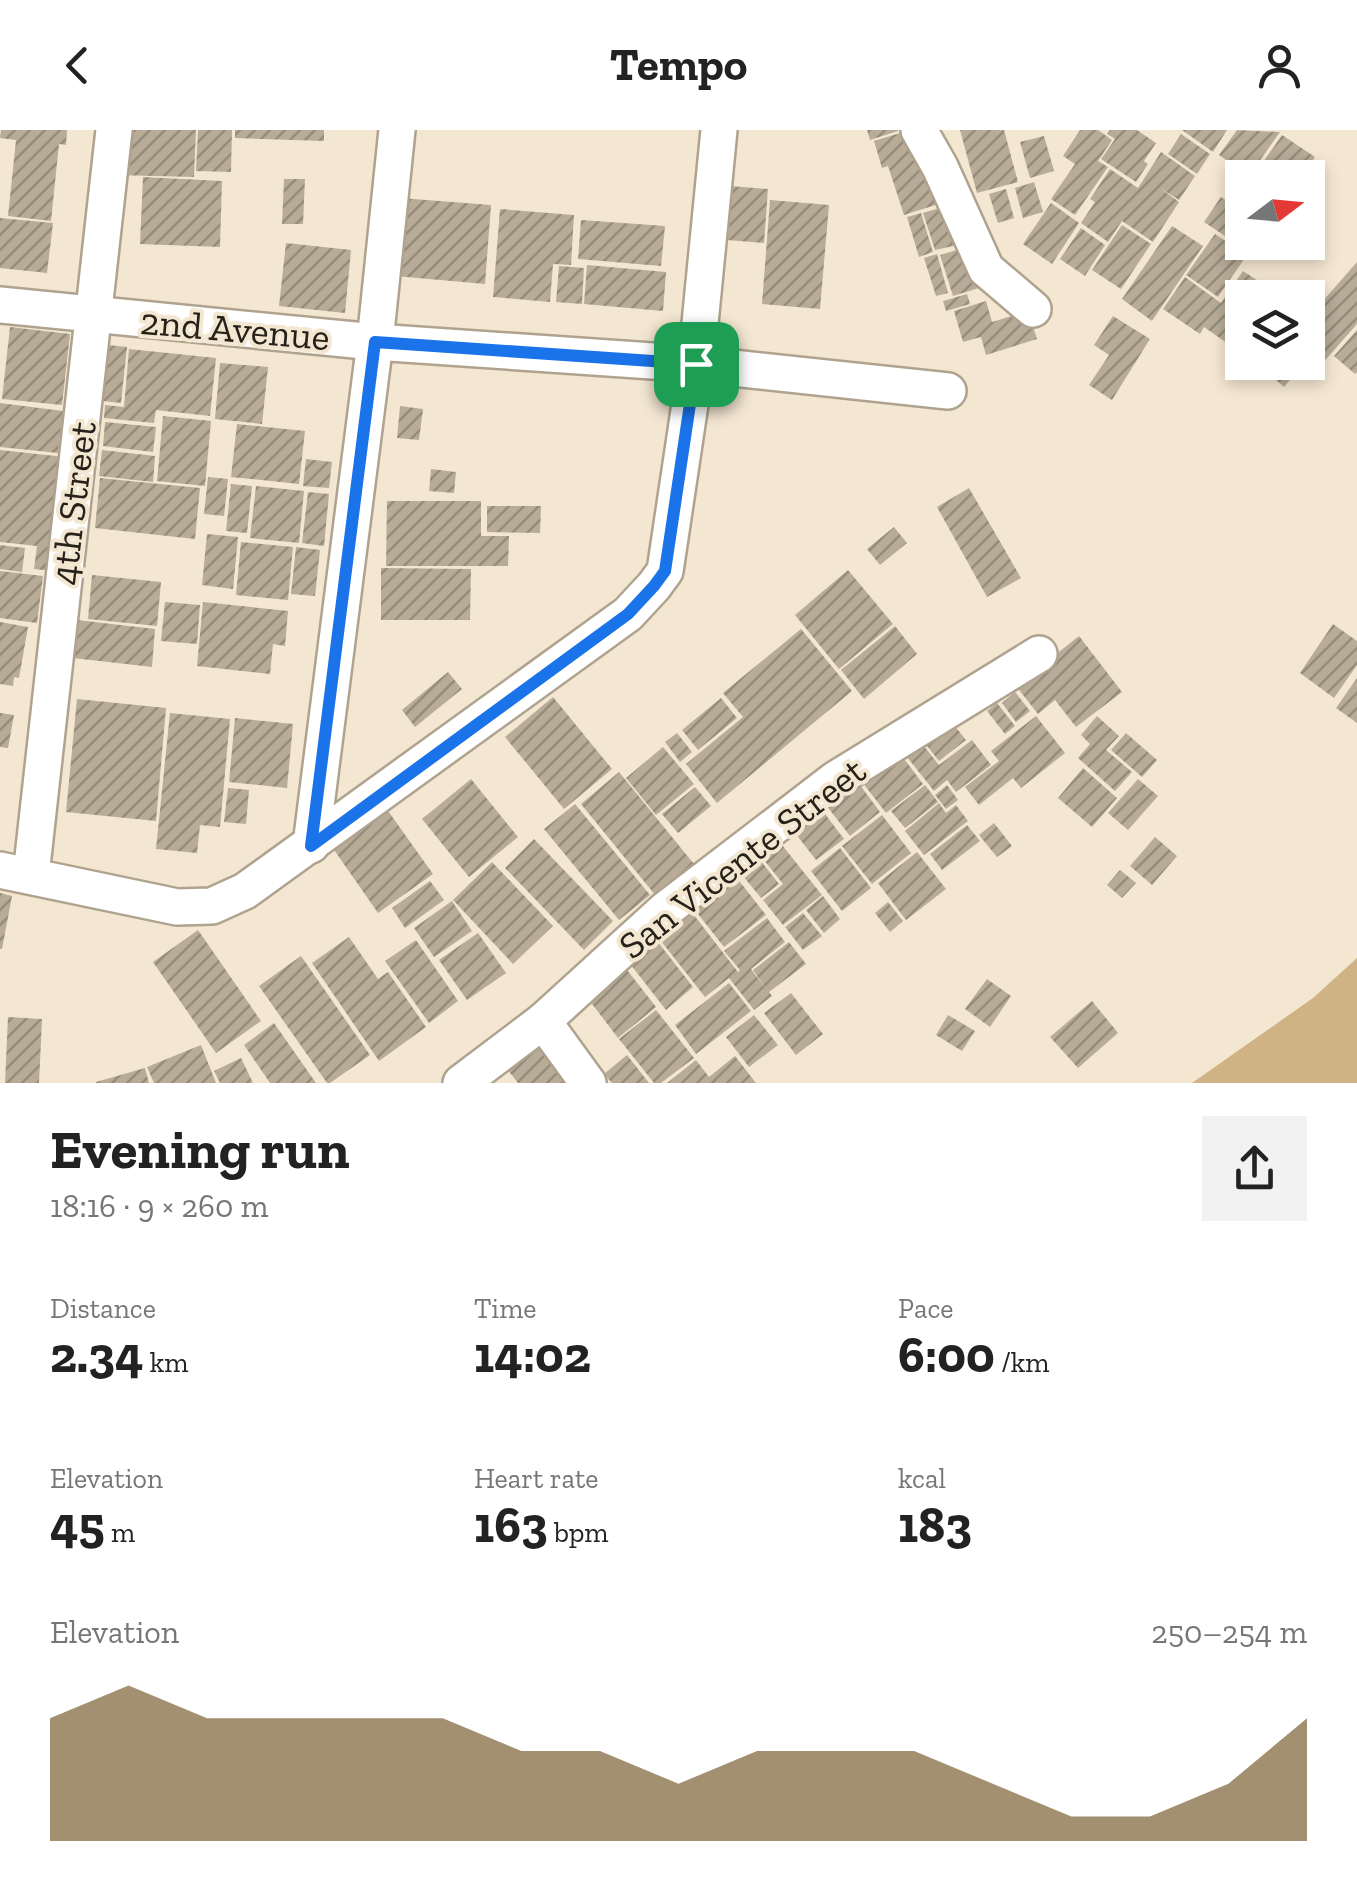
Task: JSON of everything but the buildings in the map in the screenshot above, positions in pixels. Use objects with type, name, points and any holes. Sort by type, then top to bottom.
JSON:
[{"type":"street","name":"4th Street","points":[[15,873],[95,316],[114,130]]},
{"type":"street","points":[[311,846],[375,342],[397,130]]},
{"type":"street","points":[[15,873],[177,907],[212,906],[246,892],[628,614],[665,571],[696,364],[719,130]]},
{"type":"street","points":[[919,130],[986,269],[1032,309]]},
{"type":"street","points":[[940,168],[949,130]]},
{"type":"street","name":"2nd Avenue","points":[[0,305],[375,342],[696,364],[948,391]]},
{"type":"street","name":"San Vicente Street","points":[[460,1083],[543,1021],[664,910],[836,778],[1039,654]]},
{"type":"street","points":[[543,1021],[588,1083]]},
{"type":"shaded area","points":[[1357,958],[1357,1083],[1192,1083],[1313,998]]},
{"type":"route","points":[[375,342],[696,364],[665,571],[654,586],[628,614],[311,846],[375,342]]}]
